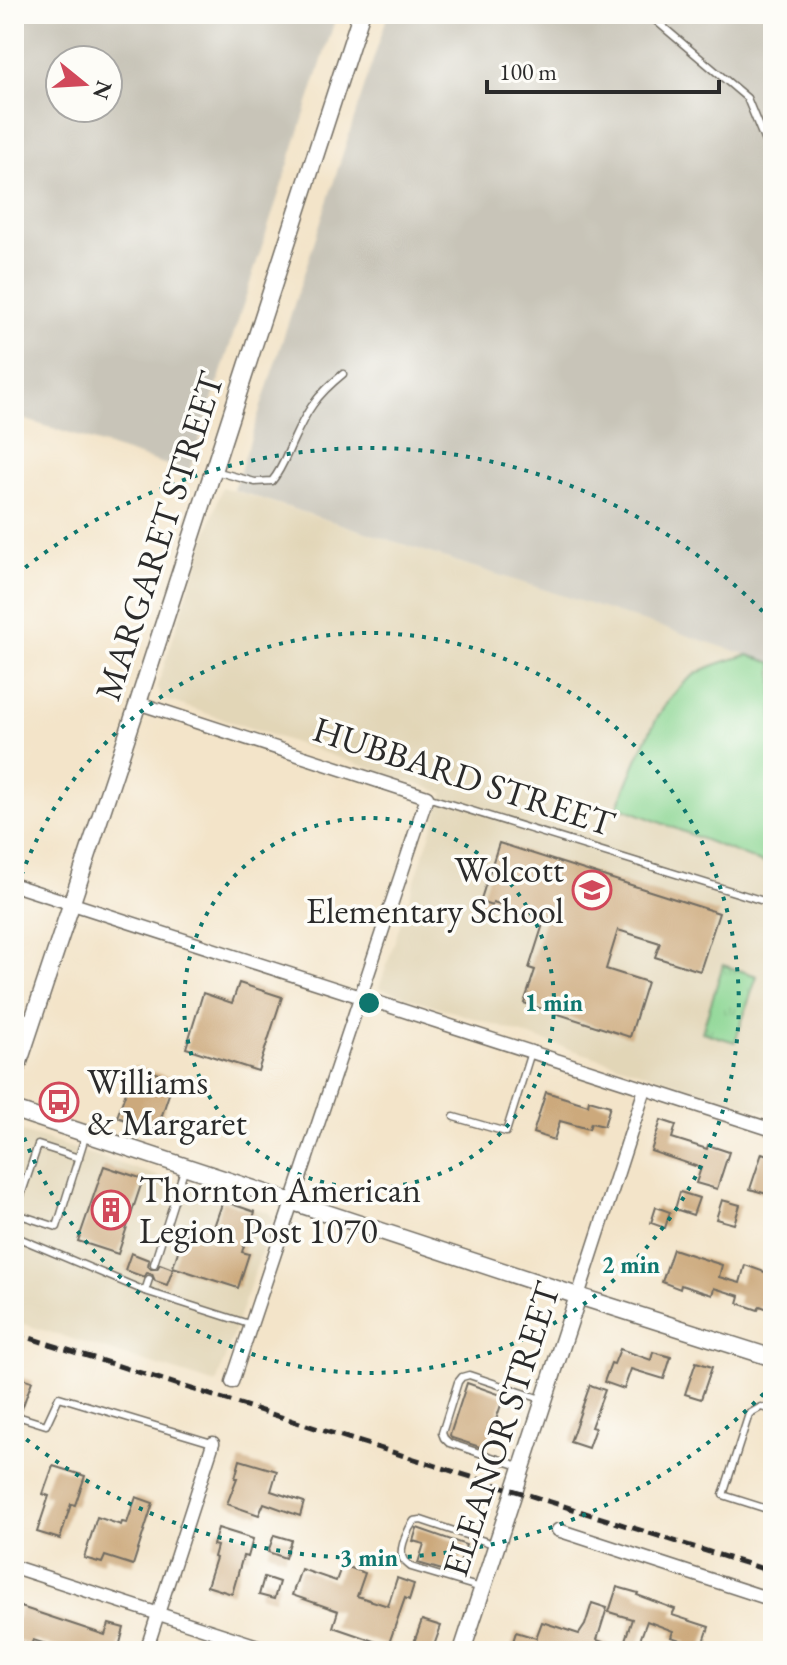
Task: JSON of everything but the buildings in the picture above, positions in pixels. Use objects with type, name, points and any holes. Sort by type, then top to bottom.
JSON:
[{"type":"street","name":"MARGARET STREET","points":[[14,1077],[361,14]]},
{"type":"street","name":"HUBBARD STREET","points":[[138,703],[427,797]]},
{"type":"street","points":[[232,1382],[427,797]]},
{"type":"street","points":[[14,885],[773,1130]]},
{"type":"street","name":"ELEANOR STREET","points":[[462,1651],[645,1089]]},
{"type":"street","points":[[14,1110],[773,1358]]},
{"type":"street","points":[[146,1651],[213,1443]]},
{"type":"street","points":[[558,1530],[773,1600]]},
{"type":"street","points":[[14,1567],[273,1651]]},
{"type":"lane","points":[[648,14],[747,98],[773,161]]},
{"type":"lane","points":[[214,471],[255,482],[272,481],[281,470],[311,405],[322,391],[343,374]]},
{"type":"lane","name":"HUBBARD STREET","points":[[427,797],[773,904]]},
{"type":"lane","points":[[14,1014],[33,1019]]},
{"type":"lane","points":[[454,1117],[506,1132],[531,1052]]},
{"type":"lane","points":[[79,1158],[38,1145],[14,1213],[57,1227],[79,1158],[86,1134]]},
{"type":"lane","points":[[154,1264],[185,1166]]},
{"type":"lane","points":[[14,1236],[145,1291],[252,1325]]},
{"type":"lane","points":[[145,1291],[149,1279]]},
{"type":"lane","points":[[522,1466],[449,1443],[444,1438],[442,1433],[458,1382],[469,1375],[544,1400]]},
{"type":"lane","points":[[14,1415],[46,1425],[59,1397],[213,1443]]},
{"type":"lane","points":[[773,1410],[761,1407],[749,1414],[723,1495],[773,1511]]},
{"type":"lane","points":[[482,1588],[411,1567],[401,1554],[408,1529],[414,1521],[421,1520],[496,1545]]},
{"type":"shaded area","points":[[14,14],[337,14],[189,472],[14,416]]},
{"type":"shaded area","points":[[388,14],[773,14],[773,663],[234,490]]},
{"type":"shaded area","name":"Wolcott Elementary School","points":[[222,487],[773,663],[773,1114],[379,988],[444,793],[163,699],[157,687]]},
{"type":"shaded area","points":[[14,1129],[269,1213],[273,1219],[216,1384],[14,1321]]},
{"type":"green space","points":[[748,655],[773,663],[773,867],[618,806],[650,731],[672,696],[701,671]]},
{"type":"green space","points":[[723,965],[757,976],[735,1042],[702,1032]]},
{"type":"railway","points":[[14,1333],[773,1572]]},
{"type":"place","name":"Wolcott Elementary School","points":[[592,890]]},
{"type":"place","name":"Williams & Margaret","points":[[59,1102]]},
{"type":"place","name":"Thornton American Legion Post 1070","points":[[111,1210]]}]
